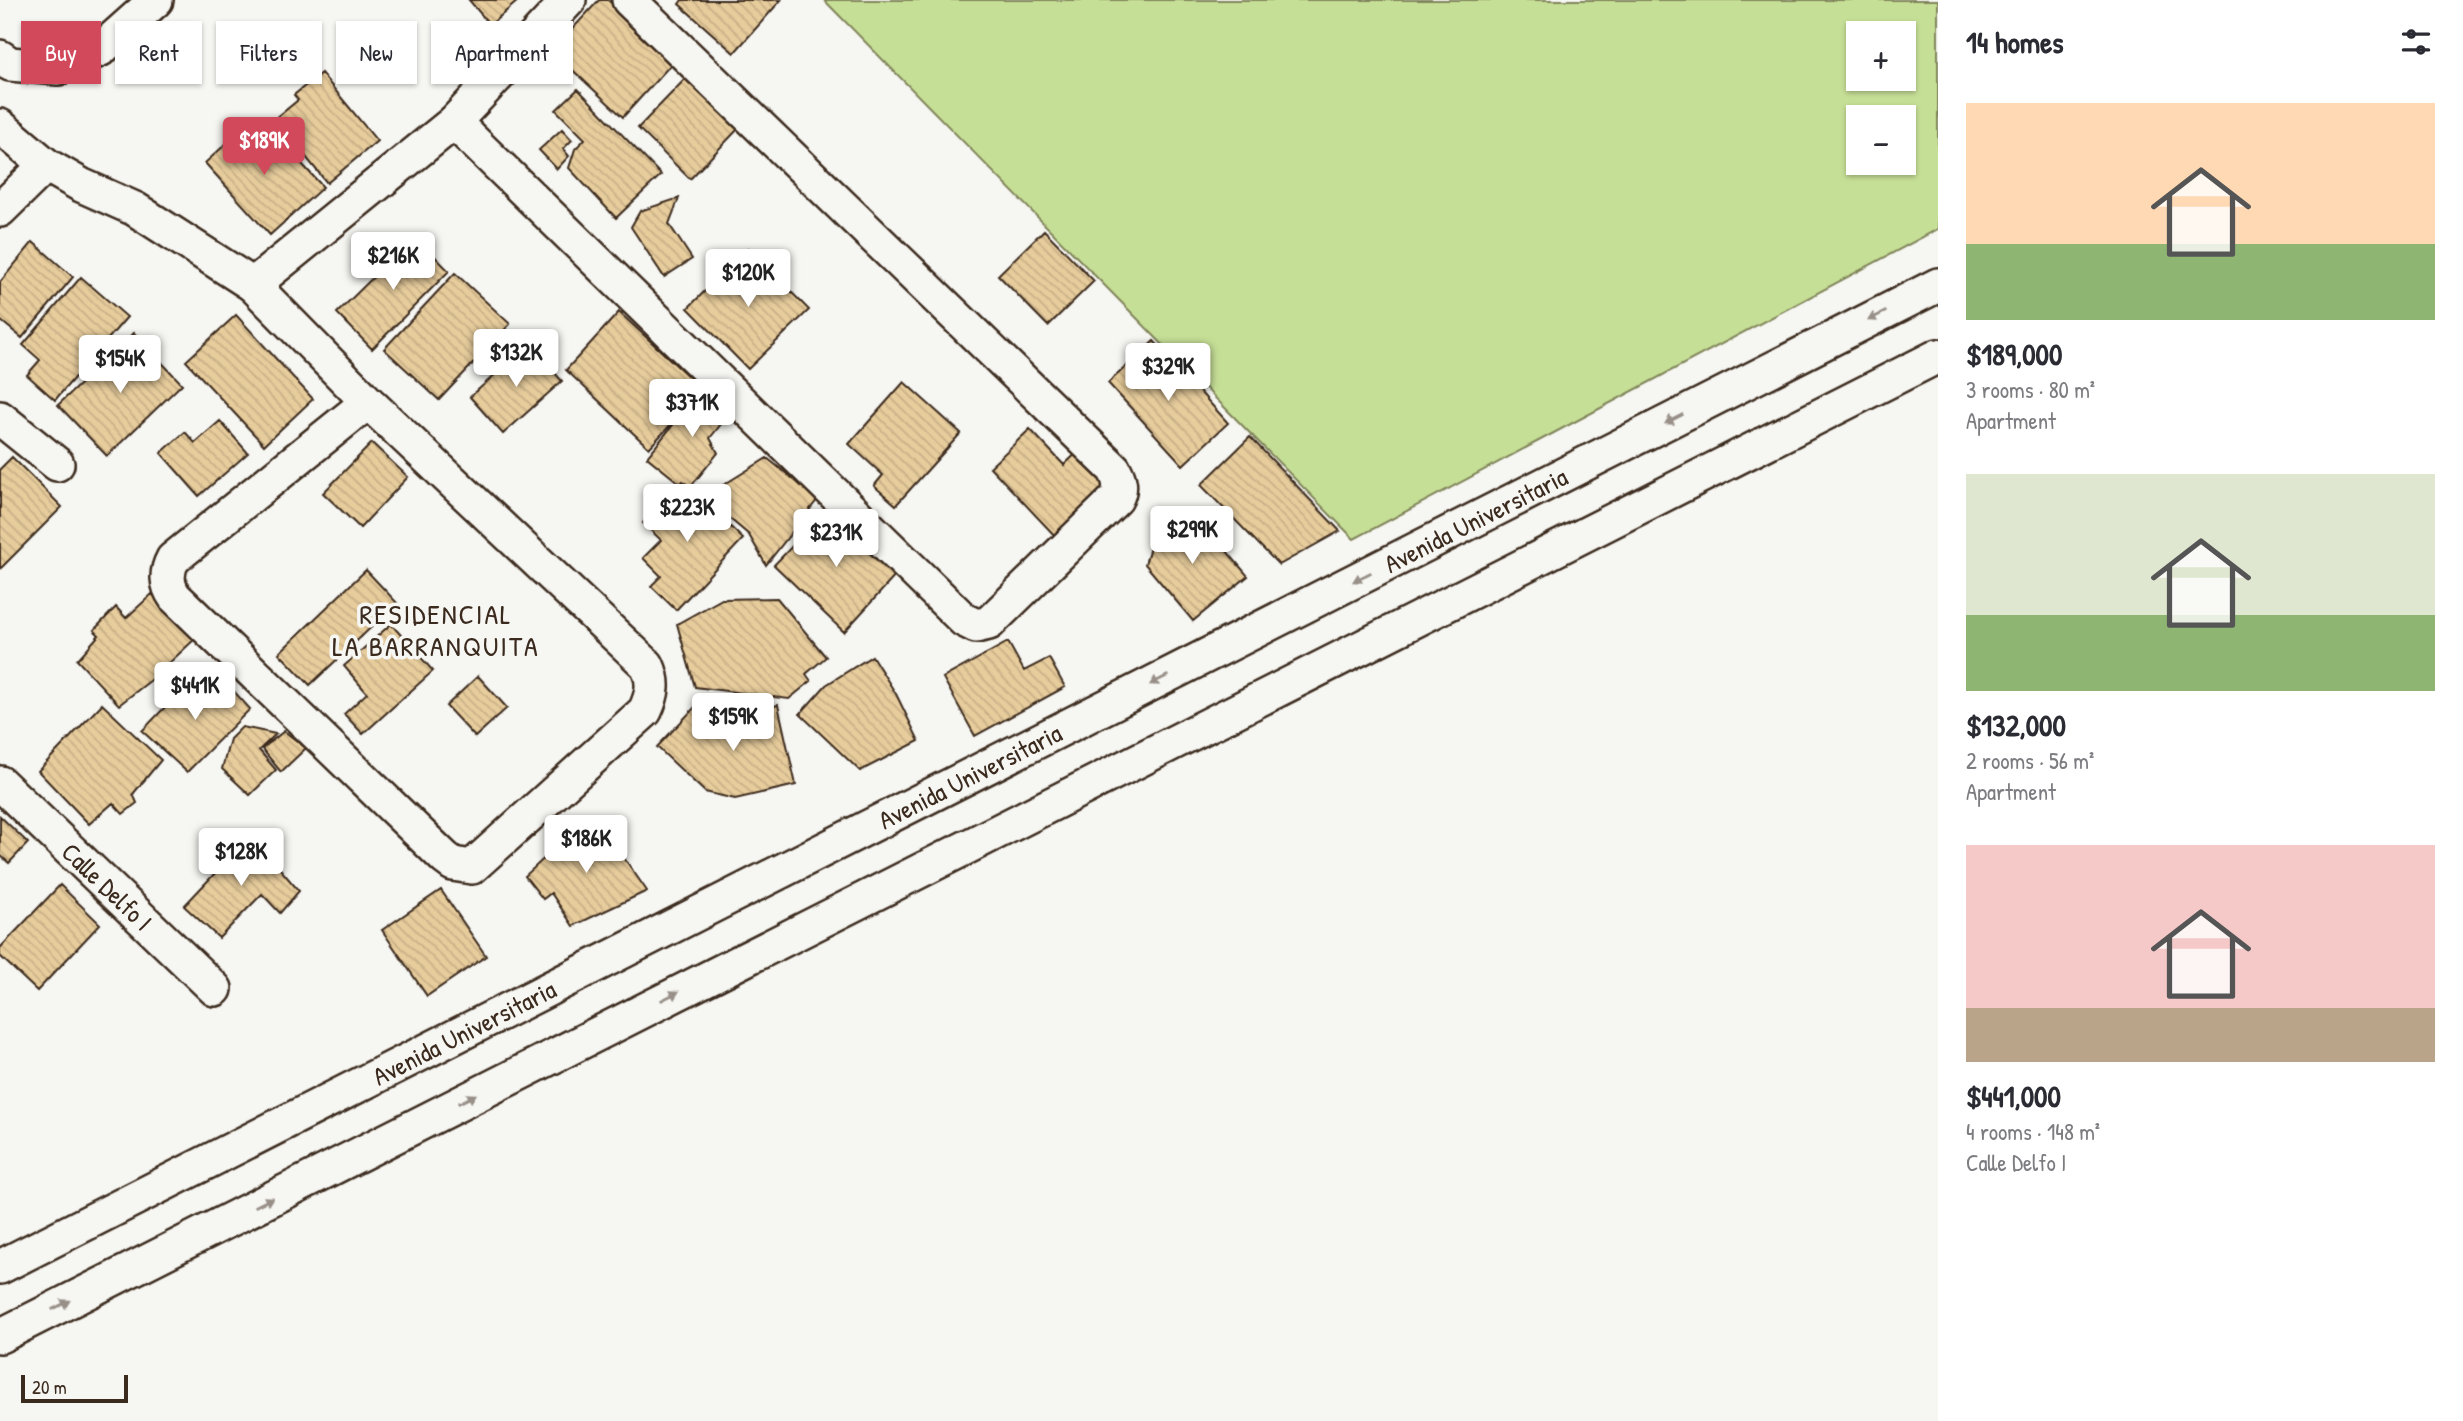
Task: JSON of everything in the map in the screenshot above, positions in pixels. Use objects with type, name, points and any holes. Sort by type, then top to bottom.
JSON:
[{"type":"street","points":[[0,57],[10,64],[58,68],[101,49],[156,0]]},
{"type":"street","points":[[253,285],[454,122],[569,0]]},
{"type":"street","points":[[454,122],[964,620],[976,626],[989,623],[1116,499],[1121,492],[1114,469],[629,0]]},
{"type":"street","points":[[0,126],[46,165],[81,185],[135,209],[253,285],[368,402],[647,665],[653,686],[651,700],[645,711],[472,867],[453,864],[445,858],[169,589],[167,578],[173,559],[368,402]]},
{"type":"street","points":[[0,210],[46,165]]},
{"type":"street","name":"Avenida Universitaria","points":[[0,1267],[1938,285]]},
{"type":"street","points":[[0,1336],[1938,356]]},
{"type":"street","points":[[0,418],[57,464]]},
{"type":"street","name":"Calle Delfo I","points":[[0,783],[215,989]]},
{"type":"green space","points":[[824,0],[1938,0],[1938,229],[1354,539]]},
{"type":"building","points":[[469,0],[519,0],[495,21],[487,21]]},
{"type":"building","points":[[599,0],[608,0],[674,61],[623,117],[573,71],[573,28]]},
{"type":"building","points":[[682,0],[781,0],[734,53],[679,4]]},
{"type":"building","points":[[322,74],[377,141],[327,183],[275,119],[298,100],[294,95],[308,84],[322,84]]},
{"type":"building","points":[[688,76],[740,127],[690,179],[638,128]]},
{"type":"building","points":[[578,89],[661,175],[616,218],[569,168],[575,149],[585,139],[556,110]]},
{"type":"building","points":[[250,122],[266,139],[273,132],[323,187],[270,235],[205,163]]},
{"type":"building","points":[[562,129],[572,140],[563,149],[569,156],[557,169],[539,150]]},
{"type":"building","points":[[679,198],[669,224],[692,259],[664,277],[631,227],[640,211]]},
{"type":"building","points":[[1044,230],[1094,281],[1048,326],[998,275]]},
{"type":"building","points":[[415,236],[449,271],[372,349],[337,313]]},
{"type":"building","points":[[33,242],[73,277],[22,338],[0,320],[0,282]]},
{"type":"building","points":[[748,248],[809,310],[748,369],[688,308]]},
{"type":"building","points":[[455,273],[510,324],[439,400],[384,349]]},
{"type":"building","points":[[81,277],[127,317],[55,400],[27,375],[40,360],[23,345]]},
{"type":"building","points":[[619,312],[703,390],[649,448],[566,370]]},
{"type":"building","points":[[236,315],[313,399],[264,445],[186,361]]},
{"type":"building","points":[[134,333],[182,384],[107,456],[58,405]]},
{"type":"building","points":[[1154,341],[1228,423],[1183,465],[1108,383]]},
{"type":"building","points":[[529,344],[562,381],[503,434],[470,397]]},
{"type":"building","points":[[904,382],[961,433],[896,505],[874,486],[883,475],[849,444]]},
{"type":"building","points":[[705,385],[734,408],[710,438],[718,453],[688,490],[647,457]]},
{"type":"building","points":[[220,421],[248,453],[199,496],[161,453],[185,432],[195,443]]},
{"type":"building","points":[[1030,429],[1064,465],[1085,445],[1118,480],[1057,538],[990,467]]},
{"type":"building","points":[[1250,437],[1340,531],[1279,565],[1201,485]]},
{"type":"building","points":[[372,443],[408,477],[360,528],[323,493]]},
{"type":"building","points":[[12,457],[62,507],[0,569],[0,469]]},
{"type":"building","points":[[767,458],[818,499],[766,565],[749,535],[704,497]]},
{"type":"building","points":[[683,481],[743,539],[676,610],[651,586],[661,576],[643,558],[661,540],[643,523]]},
{"type":"building","points":[[830,507],[897,574],[844,632],[774,565]]},
{"type":"building","points":[[1180,511],[1207,544],[1215,537],[1248,576],[1193,621],[1145,564],[1154,534]]},
{"type":"building","points":[[366,570],[397,603],[310,685],[279,653]]},
{"type":"building","points":[[152,594],[197,637],[151,680],[119,705],[77,660],[99,635],[94,630],[116,607],[126,618]]},
{"type":"building","points":[[777,598],[826,657],[806,674],[811,681],[789,699],[695,687],[677,624],[722,599]]},
{"type":"building","points":[[391,624],[433,671],[363,734],[344,714],[367,693],[344,666]]},
{"type":"building","points":[[1008,642],[1024,671],[1049,658],[1065,687],[975,736],[943,678]]},
{"type":"building","points":[[872,656],[896,694],[919,741],[860,771],[800,714],[826,685]]},
{"type":"building","points":[[478,676],[507,708],[475,737],[446,706]]},
{"type":"building","points":[[194,677],[223,698],[231,688],[250,709],[187,772],[142,731]]},
{"type":"building","points":[[102,704],[161,760],[133,794],[137,803],[123,814],[113,803],[89,824],[38,771]]},
{"type":"building","points":[[697,705],[710,722],[778,705],[796,785],[735,799],[705,792],[657,747]]},
{"type":"building","points":[[242,727],[276,734],[259,750],[276,770],[250,795],[222,769],[230,739]]},
{"type":"building","points":[[284,731],[306,748],[281,772],[262,749]]},
{"type":"building","points":[[0,816],[28,843],[9,863],[0,855]]},
{"type":"building","points":[[590,816],[615,845],[647,891],[573,926],[551,893],[543,899],[525,876]]},
{"type":"building","points":[[251,835],[299,891],[280,913],[262,894],[219,938],[184,906]]},
{"type":"building","points":[[60,885],[100,924],[37,991],[0,956],[0,948]]},
{"type":"building","points":[[441,890],[486,956],[427,996],[382,930]]},
{"type":"district","name":"RESIDENCIAL LA BARRANQUITA","points":[[436,630]]}]
